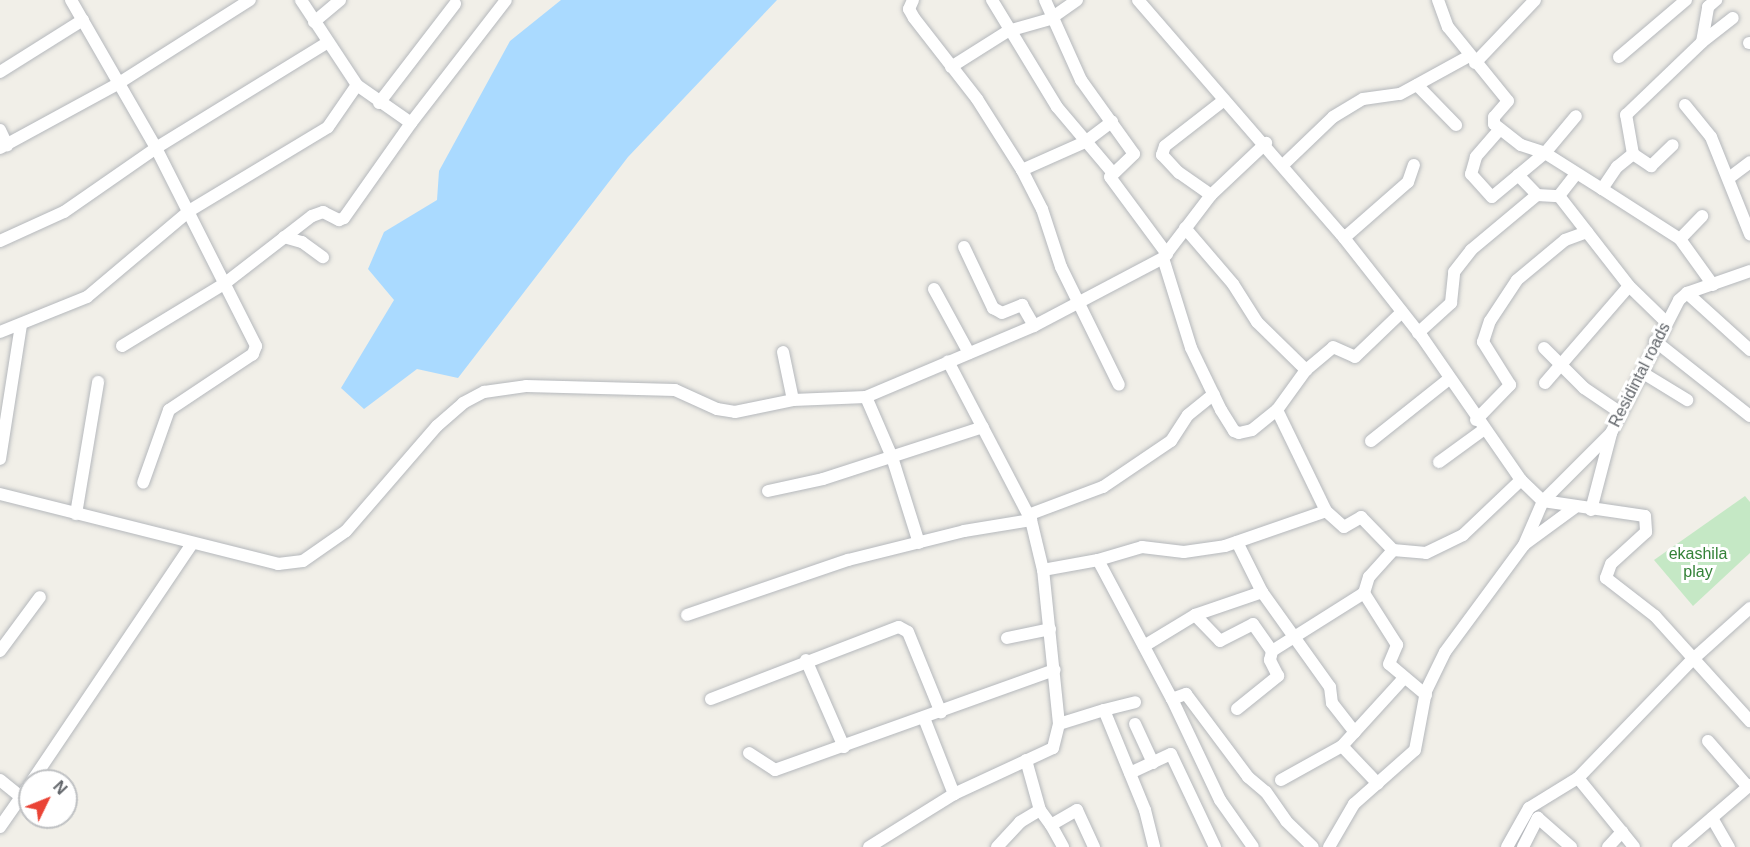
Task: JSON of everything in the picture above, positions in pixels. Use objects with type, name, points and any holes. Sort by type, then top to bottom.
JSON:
[{"type":"street","points":[[71,0],[156,148],[224,284],[248,325],[255,350],[169,410],[161,425],[143,483]]},
{"type":"street","points":[[0,130],[4,146],[118,83],[250,0]]},
{"type":"street","points":[[301,0],[357,85],[379,103],[411,123]]},
{"type":"street","points":[[314,22],[340,0]]},
{"type":"street","points":[[122,346],[224,284],[318,212],[339,220],[347,216],[411,123],[506,0]]},
{"type":"street","points":[[913,0],[909,9],[977,99],[1022,170],[1042,209],[1061,267],[1119,386]]},
{"type":"street","points":[[992,0],[1008,31],[1085,142],[1112,172]]},
{"type":"street","points":[[1045,0],[1050,19],[1081,80],[1134,154],[1112,172],[1110,177],[1165,256],[1191,348],[1234,431],[1239,433],[1252,430],[1277,410],[1306,370],[1335,346],[1355,357],[1402,312]]},
{"type":"street","points":[[951,67],[1008,31],[1050,19],[1077,0]]},
{"type":"street","points":[[1138,0],[1224,99],[1266,143],[1344,238],[1418,333],[1480,425],[1521,480],[1543,501],[1574,508],[1645,516],[1646,531],[1611,564],[1606,578],[1655,616],[1692,660],[1750,721]]},
{"type":"street","points":[[1438,0],[1448,27],[1508,101],[1494,117],[1500,129],[1521,145],[1545,153],[1680,239],[1713,285]]},
{"type":"street","points":[[1283,165],[1333,117],[1363,99],[1400,94],[1472,59],[1535,0]]},
{"type":"street","points":[[1619,57],[1687,0],[1701,9],[1712,4]]},
{"type":"street","points":[[379,103],[454,4]]},
{"type":"street","points":[[1702,42],[1712,4]]},
{"type":"street","points":[[1673,146],[1651,166],[1633,154],[1626,115],[1702,42],[1733,18]]},
{"type":"street","points":[[0,72],[83,20]]},
{"type":"street","points":[[0,241],[64,212],[156,148],[328,42]]},
{"type":"street","points":[[0,332],[87,297],[189,211],[328,127],[357,85]]},
{"type":"street","points":[[1417,85],[1456,125]]},
{"type":"street","points":[[1211,195],[1179,174],[1162,155],[1165,146],[1224,99]]},
{"type":"street","points":[[1685,105],[1708,132],[1729,178],[1750,234]]},
{"type":"street","points":[[1500,129],[1476,157],[1471,174],[1492,197],[1545,153],[1576,116]]},
{"type":"street","points":[[1022,170],[1085,142],[1112,122]]},
{"type":"street","points":[[0,494],[278,564],[303,561],[346,531],[437,426],[463,403],[484,392],[526,386],[675,390],[717,409],[735,411],[793,400],[866,397],[1081,304],[1165,256],[1211,195],[1266,143]]},
{"type":"street","points":[[1602,189],[1617,166],[1633,154]]},
{"type":"street","points":[[1729,178],[1750,162]]},
{"type":"street","points":[[1344,238],[1408,182],[1414,165]]},
{"type":"street","points":[[1559,196],[1576,174]]},
{"type":"street","points":[[1518,175],[1537,195]]},
{"type":"street","points":[[1418,333],[1451,303],[1454,272],[1471,250],[1537,195],[1559,196],[1629,286],[1666,322]]},
{"type":"street","points":[[1680,239],[1702,216]]},
{"type":"street","points":[[1185,228],[1233,284],[1257,322],[1306,370]]},
{"type":"street","points":[[1439,462],[1480,425],[1509,385],[1484,342],[1490,321],[1517,280],[1566,240],[1587,231]]},
{"type":"street","points":[[284,237],[302,242],[323,257]]},
{"type":"street","points":[[964,247],[993,308],[1002,313],[1022,306],[1034,326]]},
{"type":"street","points":[[1687,293],[1749,274]]},
{"type":"street","points":[[1545,383],[1629,286]]},
{"type":"street","points":[[934,289],[969,353]]},
{"type":"street","points":[[1687,293],[1750,350]]},
{"type":"street","name":"Residintal roads","points":[[1543,501],[1611,433],[1643,373],[1655,341],[1687,293]]},
{"type":"street","points":[[0,459],[21,325]]},
{"type":"street","points":[[1655,341],[1750,416]]},
{"type":"street","points":[[1544,348],[1584,388],[1621,413]]},
{"type":"street","points":[[783,351],[793,400]]},
{"type":"street","points":[[869,847],[954,794],[1053,748],[1059,724],[1043,570],[1030,518],[948,361]]},
{"type":"street","points":[[1643,373],[1687,400]]},
{"type":"street","points":[[1371,441],[1449,379]]},
{"type":"street","points":[[76,514],[98,382]]},
{"type":"street","points":[[687,615],[837,563],[1030,518],[1103,487],[1171,441],[1188,415],[1214,394]]},
{"type":"street","points":[[866,397],[892,457],[919,543]]},
{"type":"street","points":[[1277,410],[1326,511],[1344,527],[1361,517],[1393,550],[1426,553],[1463,535],[1521,480]]},
{"type":"street","points":[[768,491],[823,479],[982,426]]},
{"type":"street","points":[[1591,510],[1611,433]]},
{"type":"street","points":[[1329,847],[1354,804],[1414,750],[1426,695],[1445,652],[1524,545],[1543,501]]},
{"type":"street","points":[[1524,545],[1574,508]]},
{"type":"street","points":[[1043,570],[1098,560],[1142,547],[1184,552],[1237,542],[1326,511]]},
{"type":"street","points":[[1237,542],[1262,592],[1330,687],[1332,703],[1354,732]]},
{"type":"street","points":[[40,769],[192,544]]},
{"type":"street","points":[[1237,708],[1278,676],[1270,660],[1272,651],[1364,593],[1372,572],[1393,550]]},
{"type":"street","points":[[1098,560],[1172,699],[1220,800],[1253,847]]},
{"type":"street","points":[[1144,646],[1195,615],[1262,592]]},
{"type":"street","points":[[1364,593],[1397,645],[1389,664],[1426,695]]},
{"type":"street","points":[[0,651],[40,597]]},
{"type":"street","points":[[1507,847],[1530,808],[1578,778],[1692,660],[1750,608]]},
{"type":"street","points":[[1195,615],[1220,642],[1253,624],[1272,651]]},
{"type":"street","points":[[711,699],[891,628],[903,628],[940,713]]},
{"type":"street","points":[[1007,638],[1050,629]]},
{"type":"street","points":[[806,660],[844,747]]},
{"type":"street","points":[[749,753],[775,770],[940,713],[1055,670]]},
{"type":"street","points":[[1281,780],[1342,746],[1404,678]]},
{"type":"street","points":[[1172,699],[1186,694],[1248,777],[1266,792],[1286,821],[1313,847]]},
{"type":"street","points":[[1739,708],[1750,700]]},
{"type":"street","points":[[1059,724],[1135,702]]},
{"type":"street","points":[[1104,710],[1130,773],[1154,847]]},
{"type":"street","points":[[924,718],[954,794]]},
{"type":"street","points":[[1135,724],[1153,763]]},
{"type":"street","points":[[1678,847],[1749,786],[1708,741]]},
{"type":"street","points":[[1342,746],[1378,784]]},
{"type":"street","points":[[1130,773],[1171,754],[1215,847]]},
{"type":"street","points":[[1026,760],[1035,782],[1040,810],[1063,847]]},
{"type":"street","points":[[1578,778],[1634,847]]},
{"type":"street","points":[[0,780],[18,795]]},
{"type":"street","points":[[0,827],[18,801]]},
{"type":"street","points":[[1002,846],[1020,822],[1040,810]]},
{"type":"street","points":[[1051,825],[1077,810],[1094,847]]},
{"type":"street","points":[[1523,847],[1538,818],[1571,847]]},
{"type":"street","points":[[1712,818],[1729,847]]},
{"type":"street","points":[[1608,847],[1622,832]]},
{"type":"green space","name":"ekashila play","points":[[1745,496],[1750,502],[1750,553],[1693,606],[1654,560]]},
{"type":"water","points":[[561,0],[777,0],[628,157],[458,378],[417,369],[364,409],[341,388],[394,300],[368,269],[384,232],[437,200],[439,171],[510,41]]}]
